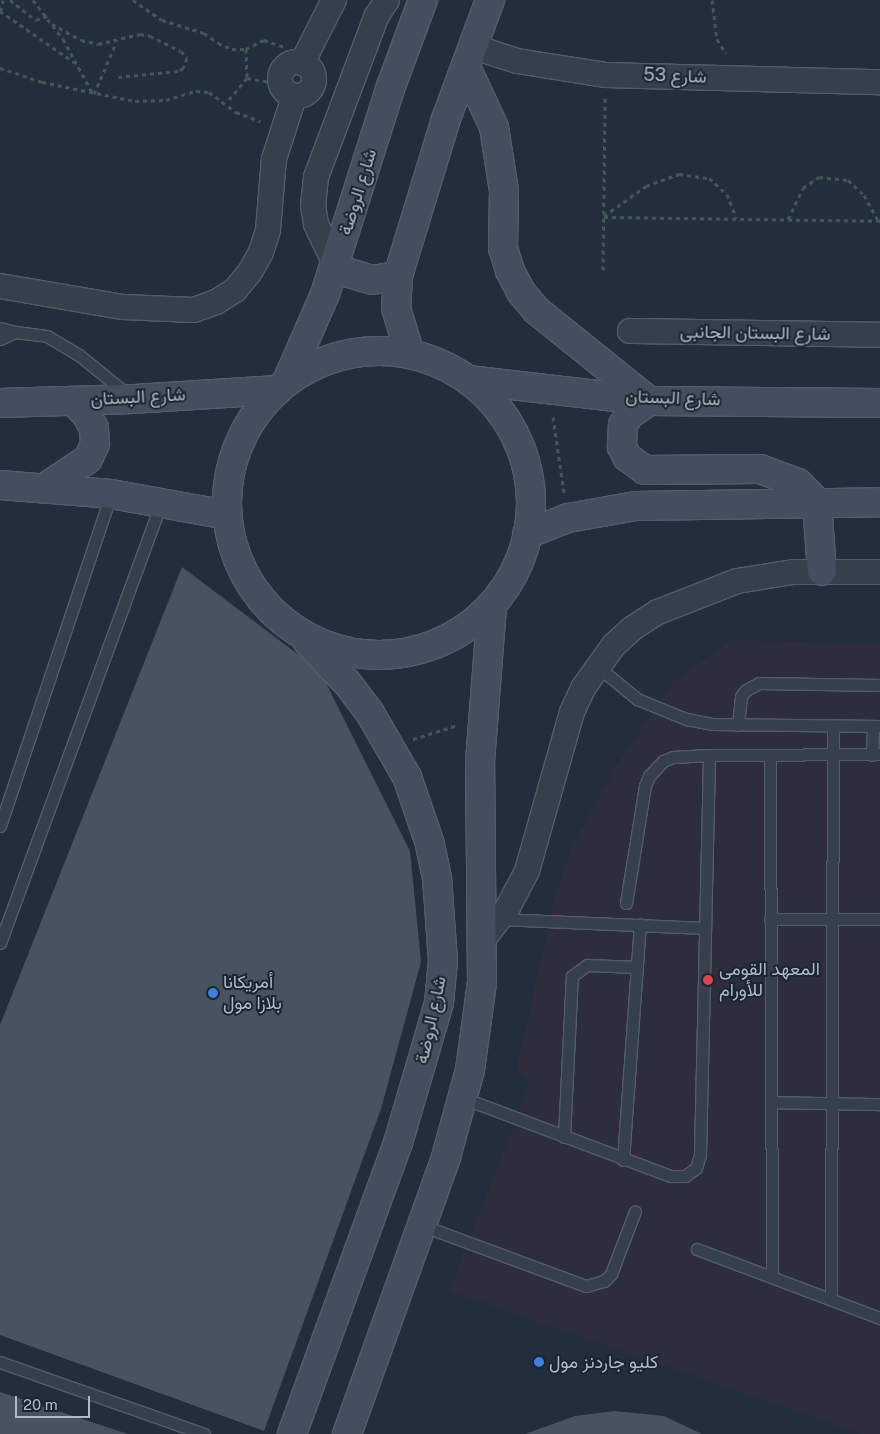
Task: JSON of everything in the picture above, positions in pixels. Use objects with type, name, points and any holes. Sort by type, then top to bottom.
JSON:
[{"type":"street","points":[[301,64],[334,0]]},
{"type":"street","points":[[387,0],[376,16],[339,110],[313,192],[316,224],[335,264],[346,272],[372,280],[398,276]]},
{"type":"street","name":"شارع الروضة","points":[[282,386],[314,323],[335,264],[390,89],[423,0]]},
{"type":"street","points":[[410,354],[396,308],[398,276],[446,119],[490,0]]},
{"type":"street","points":[[470,57],[494,126],[504,192],[503,248],[510,271],[521,292],[536,310],[649,401],[628,415],[620,436],[624,452],[635,465],[646,470],[745,468],[773,472],[798,483],[817,502],[822,571]]},
{"type":"street","name":"شارع 53","points":[[470,57],[605,75],[880,82]]},
{"type":"street","points":[[291,98],[314,85],[314,75],[301,64]]},
{"type":"street","points":[[0,286],[74,301],[133,308],[194,310],[216,302],[235,290],[250,272],[261,252],[268,230],[274,159],[291,98],[282,71],[301,64],[351,82]]},
{"type":"street","points":[[291,98],[339,110]]},
{"type":"street","name":"شارع البستان الجانبى","points":[[630,331],[880,335]]},
{"type":"street","points":[[359,352],[410,354],[450,369],[468,380],[502,415],[521,452],[529,484],[528,534],[510,579],[492,605],[449,638],[398,654],[343,651],[318,642],[294,629],[255,591],[241,567],[227,515],[230,469],[237,447],[247,426],[282,386],[309,367],[359,352]]},
{"type":"street","name":"شارع البستان","points":[[468,380],[649,401],[880,403]]},
{"type":"street","name":"شارع البستان","points":[[0,403],[134,399],[282,386]]},
{"type":"street","points":[[46,487],[88,459],[95,444],[94,428],[86,414],[73,401]]},
{"type":"street","points":[[0,485],[46,487],[111,494],[227,515]]},
{"type":"street","points":[[528,534],[568,518],[636,506],[880,502]]},
{"type":"street","points":[[492,928],[527,871],[572,712],[597,666],[633,628],[683,600],[737,581],[822,571],[880,572]]},
{"type":"street","points":[[347,1434],[421,1225],[463,1098],[477,1026],[492,928],[480,805],[482,717],[492,605]]},
{"type":"street","name":"شارع الروضة","points":[[292,1434],[398,1143],[439,1003],[443,962],[438,878],[420,810],[390,746],[347,683],[294,629]]},
{"type":"lane","points":[[0,328],[15,332],[30,331],[64,344],[134,399]]},
{"type":"lane","points":[[0,339],[15,332]]},
{"type":"lane","points":[[0,826],[111,494]]},
{"type":"lane","points":[[0,943],[162,502]]},
{"type":"lane","points":[[597,666],[630,694],[661,711],[712,724],[876,726],[876,755],[673,757],[663,761],[649,776],[626,903]]},
{"type":"lane","points":[[738,725],[741,696],[752,685],[759,683],[880,685]]},
{"type":"lane","points":[[831,1299],[830,755],[833,726]]},
{"type":"lane","points":[[770,755],[772,1277]]},
{"type":"lane","points":[[463,1098],[623,1160],[678,1177],[691,1173],[699,1162],[709,756]]},
{"type":"lane","points":[[770,918],[880,919]]},
{"type":"lane","points":[[492,928],[640,925],[705,928]]},
{"type":"lane","points":[[623,1160],[640,925]]},
{"type":"lane","points":[[564,1137],[572,976],[587,964],[637,967]]},
{"type":"lane","points":[[771,1102],[880,1104]]},
{"type":"lane","points":[[421,1225],[586,1286],[604,1281],[611,1274],[635,1211]]},
{"type":"lane","points":[[697,1249],[880,1318]]},
{"type":"lane","points":[[0,1362],[204,1434]]},
{"type":"path","points":[[3,0],[0,11],[77,64]]},
{"type":"path","points":[[10,0],[36,20],[47,16]]},
{"type":"path","points":[[33,0],[47,16],[94,94]]},
{"type":"path","points":[[133,0],[162,20],[204,33],[232,49],[246,49],[254,43],[274,42],[284,46],[301,64]]},
{"type":"path","points":[[712,0],[718,38],[740,78]]},
{"type":"path","points":[[52,24],[81,40],[98,44],[116,42],[140,34],[181,51],[187,58],[184,68],[178,71],[118,77]]},
{"type":"path","points":[[94,94],[116,42]]},
{"type":"path","points":[[227,102],[247,78],[246,49]]},
{"type":"path","points":[[0,68],[22,77],[94,94],[135,101],[166,100],[196,91],[209,92],[227,102],[248,119],[262,122],[291,98],[247,78]]},
{"type":"path","points":[[603,270],[605,75]]},
{"type":"path","points":[[604,217],[646,186],[679,174],[709,178],[727,194],[736,218]]},
{"type":"path","points":[[788,219],[803,188],[819,177],[848,180],[864,195],[879,221]]},
{"type":"path","points":[[604,217],[879,221]]},
{"type":"path","points":[[549,389],[568,518]]},
{"type":"path","points":[[390,746],[482,717]]},
{"type":"shaded area","name":"المعهد القومى للأورام","points":[[732,640],[880,644],[880,1434],[861,1434],[449,1291],[529,1086],[517,1067],[556,893],[572,846],[618,763],[674,681]]},
{"type":"building","name":"أمريكانا بلازا مول","points":[[182,567],[320,671],[410,851],[421,962],[381,1109],[264,1431],[0,1335],[0,1025]]},
{"type":"building","points":[[0,1392],[128,1434],[0,1434]]},
{"type":"building","points":[[614,1411],[664,1416],[702,1434],[525,1434],[575,1416]]},
{"type":"place","name":"المعهد القومى للأورام","points":[[708,980]]},
{"type":"place","name":"أمريكانا بلازا مول","points":[[213,993]]},
{"type":"place","name":"كليو جاردنز مول","points":[[539,1362]]}]
